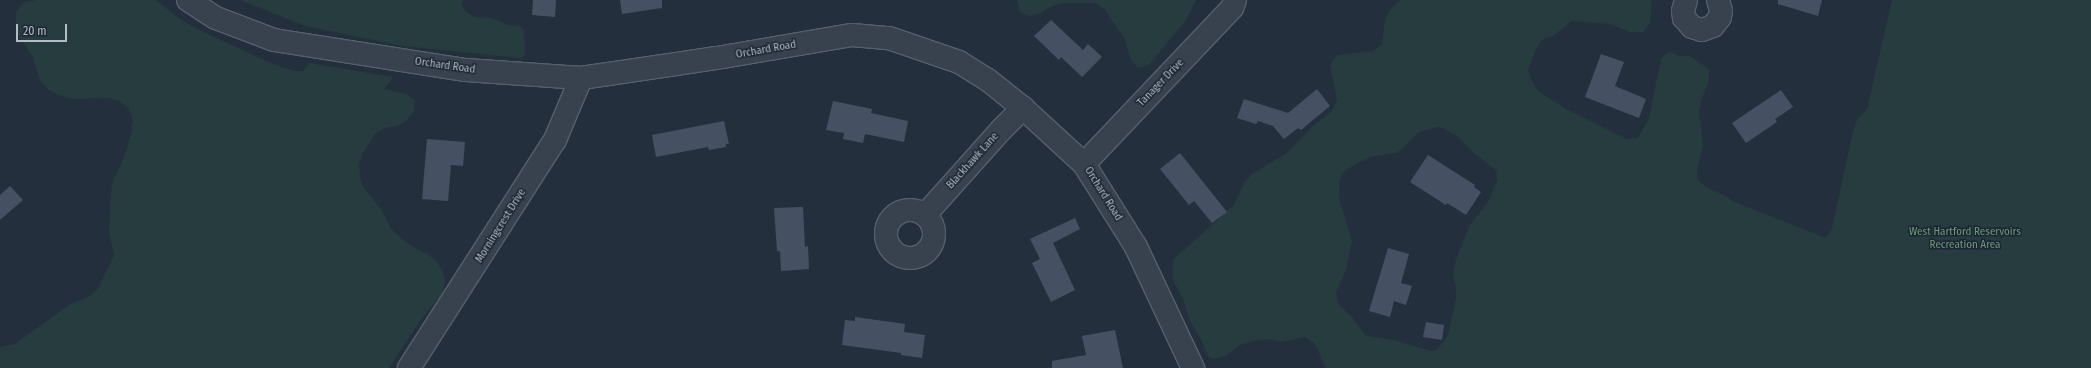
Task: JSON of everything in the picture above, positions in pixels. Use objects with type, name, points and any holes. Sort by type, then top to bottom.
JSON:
[{"type":"street","name":"Orchard Road","points":[[188,0],[216,18],[274,40],[466,70],[581,78],[717,58],[852,35],[889,38],[958,62],[988,80],[1023,108],[1084,164],[1136,247],[1193,368]]},
{"type":"street","name":"Tanager Drive","points":[[1084,164],[1232,8],[1235,0]]},
{"type":"street","points":[[1686,0],[1683,12],[1684,18],[1692,27],[1702,30],[1714,26],[1718,22],[1721,11],[1718,0]]},
{"type":"street","name":"Morningcrest Drive","points":[[409,368],[555,140],[581,78]]},
{"type":"street","name":"Blackhawk Lane","points":[[924,214],[1023,108]]},
{"type":"green space","points":[[37,0],[156,0],[177,17],[197,29],[273,64],[294,71],[303,71],[309,63],[393,77],[384,89],[406,94],[415,100],[414,111],[407,120],[397,126],[385,128],[375,134],[363,153],[359,164],[363,187],[381,209],[391,229],[408,244],[429,255],[438,263],[443,272],[445,283],[442,294],[420,321],[389,368],[0,368],[0,347],[15,344],[69,305],[90,296],[99,287],[114,255],[109,232],[111,193],[113,180],[124,158],[133,121],[129,109],[119,101],[108,98],[72,99],[49,90],[40,81],[33,57],[19,37],[16,25],[16,12],[24,2]]},
{"type":"green space","points":[[240,0],[464,0],[461,3],[464,10],[474,17],[492,18],[508,25],[520,26],[524,31],[525,54],[521,58],[403,46],[305,26]]},
{"type":"green space","points":[[1017,0],[1196,0],[1186,20],[1149,65],[1138,68],[1131,60],[1124,38],[1105,10],[1096,3],[1061,3],[1050,7],[1041,13],[1030,16],[1020,12]]},
{"type":"green space","name":"West Hartford Reservoirs Recreation Area","points":[[1400,0],[1652,0],[1650,23],[1643,32],[1631,32],[1609,24],[1572,21],[1553,36],[1542,40],[1536,49],[1528,70],[1538,91],[1566,109],[1627,139],[1638,138],[1649,118],[1661,59],[1669,51],[1679,56],[1690,56],[1709,69],[1709,80],[1701,101],[1699,112],[1703,147],[1697,169],[1698,180],[1706,187],[1726,196],[1732,201],[1826,238],[1832,228],[1853,131],[1857,120],[1867,109],[1892,0],[2091,0],[2091,368],[1326,368],[1315,344],[1305,337],[1282,342],[1270,339],[1258,340],[1240,345],[1225,356],[1213,359],[1208,356],[1201,339],[1191,323],[1183,299],[1172,278],[1173,260],[1234,205],[1244,183],[1252,174],[1287,153],[1313,126],[1332,111],[1337,100],[1330,65],[1337,55],[1373,51],[1382,44],[1385,20],[1390,10]],"holes":[[[1437,127],[1443,128],[1458,137],[1474,153],[1496,170],[1497,181],[1488,202],[1470,225],[1456,259],[1453,276],[1456,287],[1456,299],[1448,335],[1437,350],[1431,351],[1394,340],[1366,336],[1351,316],[1338,304],[1336,292],[1346,270],[1352,241],[1340,202],[1339,183],[1342,173],[1357,163],[1374,156],[1397,153],[1419,132]]]},
{"type":"building","points":[[533,0],[556,0],[555,17],[532,15]]},
{"type":"building","points":[[620,0],[662,0],[662,8],[622,14]]},
{"type":"building","points":[[1778,0],[1822,0],[1818,16],[1778,4]]},
{"type":"building","points":[[1051,20],[1083,50],[1088,44],[1102,57],[1082,77],[1061,57],[1059,60],[1034,36]]},
{"type":"building","points":[[1601,54],[1624,62],[1615,86],[1646,99],[1639,118],[1585,97]]},
{"type":"building","points":[[1317,89],[1330,106],[1301,130],[1298,128],[1284,139],[1273,126],[1258,121],[1256,124],[1237,118],[1244,99],[1288,113]]},
{"type":"building","points":[[1781,90],[1793,107],[1775,119],[1777,122],[1746,143],[1732,123]]},
{"type":"building","points":[[833,101],[872,109],[871,113],[908,121],[904,142],[865,134],[863,143],[843,139],[844,133],[826,130]]},
{"type":"building","points":[[724,121],[729,144],[726,144],[726,147],[709,150],[708,147],[656,157],[652,135]]},
{"type":"building","points":[[427,139],[465,142],[463,166],[451,165],[448,201],[422,199]]},
{"type":"building","points":[[1180,153],[1227,212],[1212,223],[1194,201],[1189,205],[1160,169]]},
{"type":"building","points":[[1428,155],[1475,185],[1474,187],[1481,192],[1466,215],[1447,203],[1446,205],[1410,182]]},
{"type":"building","points":[[10,186],[23,200],[0,220],[0,195]]},
{"type":"building","points":[[803,207],[805,247],[808,246],[809,269],[781,271],[780,251],[777,251],[774,208]]},
{"type":"building","points":[[1075,218],[1080,229],[1053,243],[1075,290],[1051,302],[1032,263],[1040,259],[1030,239]]},
{"type":"building","points":[[1388,248],[1409,254],[1401,283],[1412,286],[1406,305],[1394,301],[1390,317],[1369,311]]},
{"type":"building","points":[[855,317],[905,324],[904,332],[925,335],[922,358],[901,355],[901,353],[842,345],[845,320],[855,321]]},
{"type":"building","points":[[1426,322],[1444,325],[1442,340],[1423,337]]},
{"type":"building","points":[[1115,330],[1123,368],[1052,368],[1052,361],[1086,355],[1082,336]]}]
